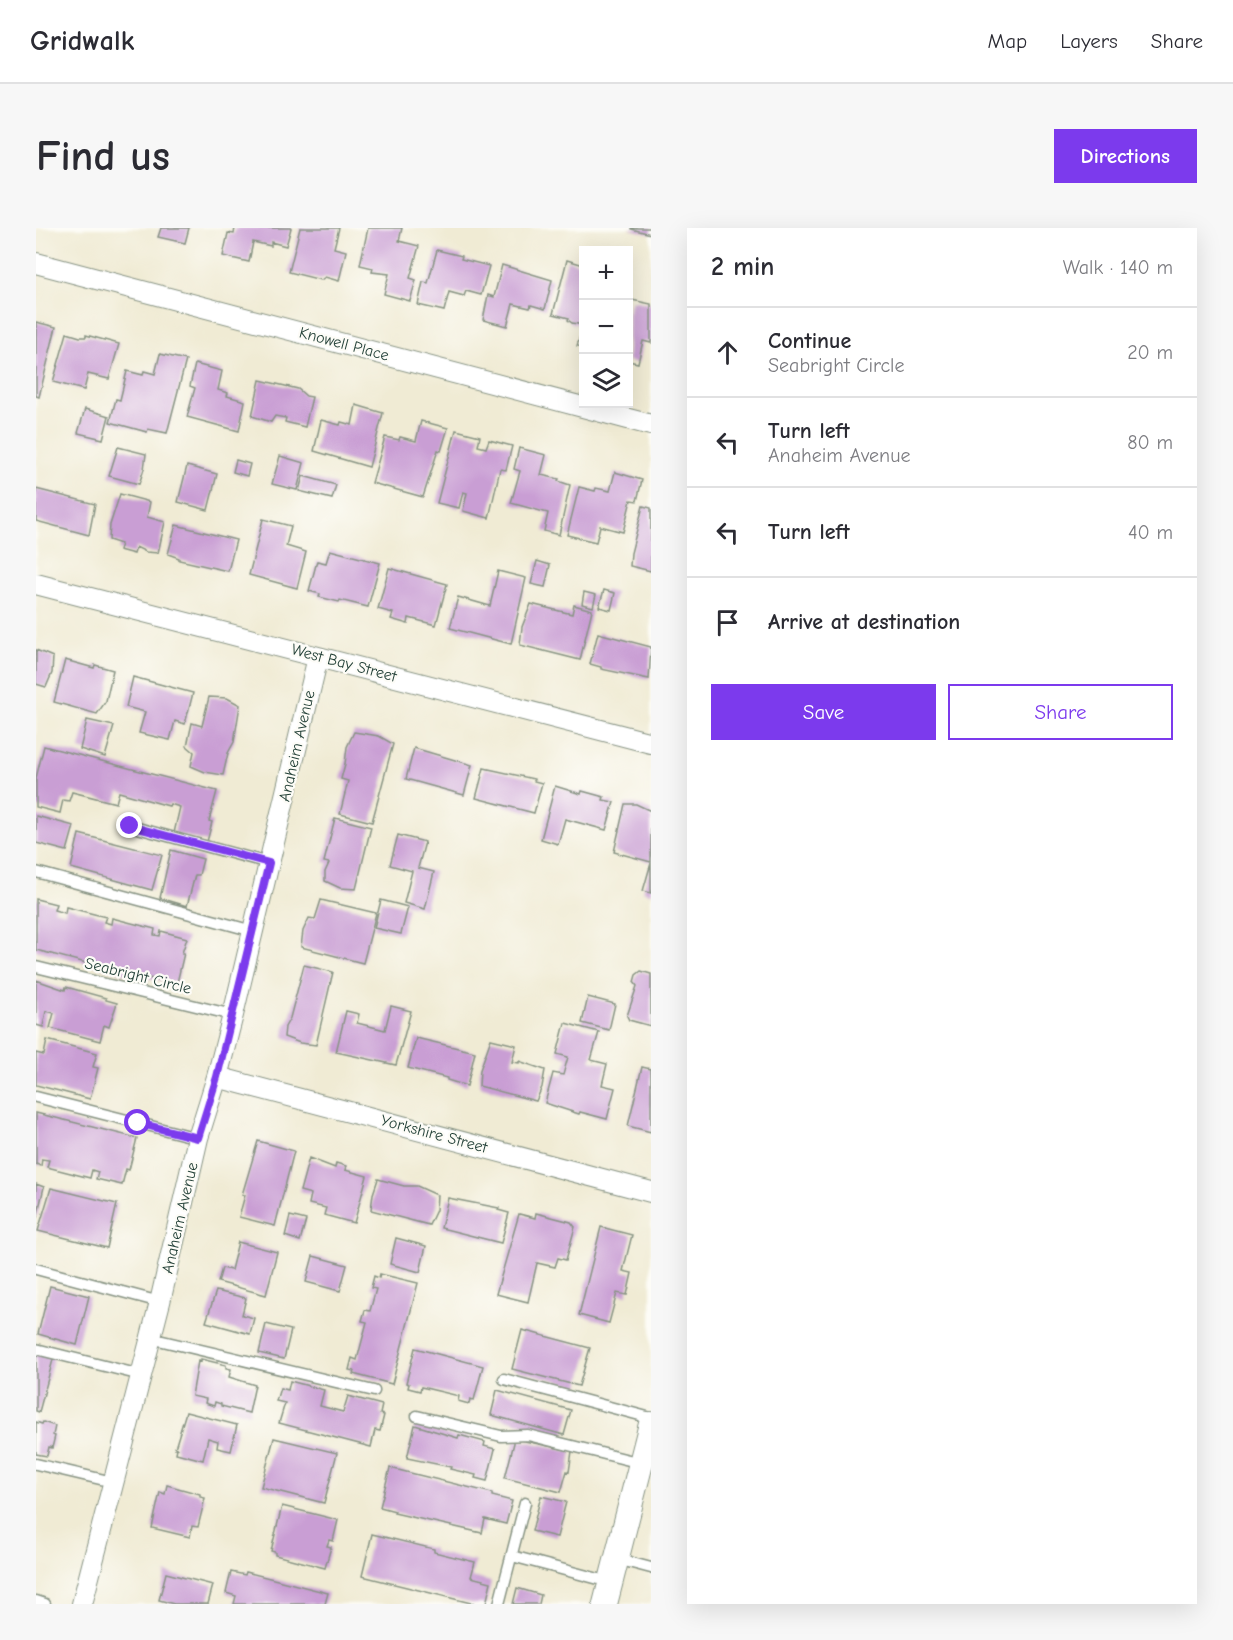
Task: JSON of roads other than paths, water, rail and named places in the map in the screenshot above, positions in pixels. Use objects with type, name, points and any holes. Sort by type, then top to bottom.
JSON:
[{"type":"street","name":"Knowell Place","points":[[36,263],[651,424]]},
{"type":"street","name":"West Bay Street","points":[[36,584],[651,743]]},
{"type":"street","name":"Anaheim Avenue","points":[[82,1604],[160,1302],[198,1138],[233,1015],[318,657]]},
{"type":"street","name":"Yorkshire Street","points":[[217,1077],[651,1192]]},
{"type":"street","points":[[608,1593],[651,1424]]},
{"type":"lane","points":[[130,826],[269,863]]},
{"type":"lane","points":[[36,872],[253,930]]},
{"type":"lane","name":"Seabright Circle","points":[[36,967],[233,1015]]},
{"type":"lane","points":[[36,1097],[198,1138]]},
{"type":"lane","points":[[36,1269],[160,1302]]},
{"type":"lane","points":[[150,1338],[374,1390]]},
{"type":"lane","points":[[36,1349],[141,1375]]},
{"type":"lane","points":[[504,1379],[651,1418]]},
{"type":"lane","points":[[417,1416],[501,1436],[528,1435],[641,1463]]},
{"type":"lane","points":[[36,1464],[113,1482]]},
{"type":"lane","points":[[499,1604],[525,1503]]},
{"type":"lane","points":[[512,1556],[608,1593]]},
{"type":"lane","points":[[616,1559],[648,1568]]},
{"type":"lane","points":[[36,1601],[45,1604]]}]
